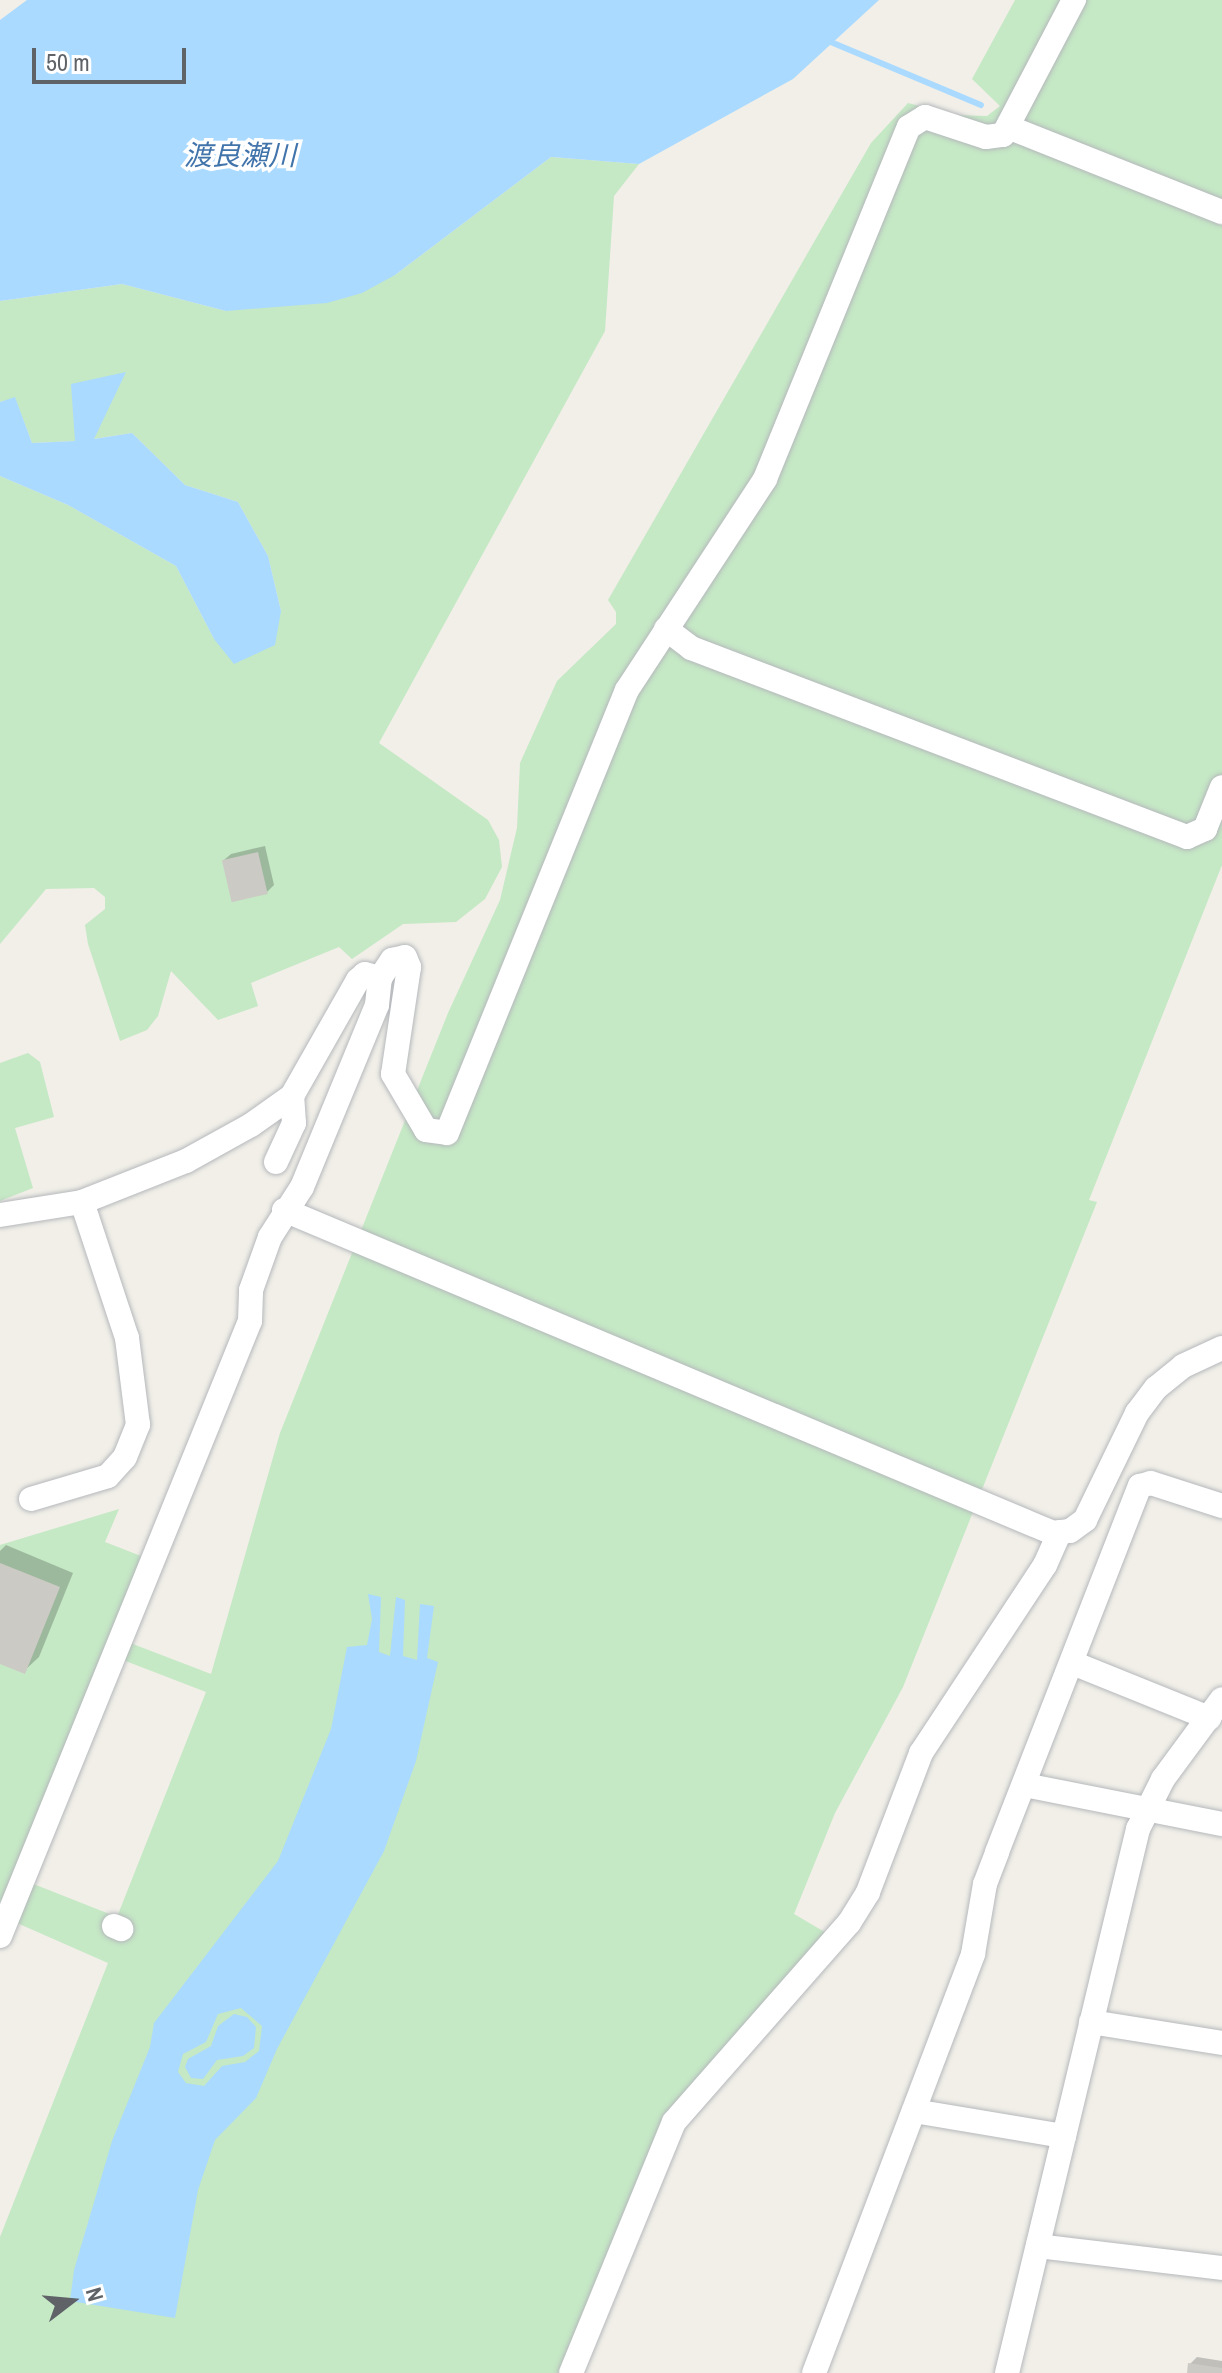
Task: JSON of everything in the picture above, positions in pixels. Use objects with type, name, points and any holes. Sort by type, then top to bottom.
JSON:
[{"type":"street","points":[[0,1936],[250,1321],[251,1290],[293,1215],[377,1005],[380,978],[392,960],[405,957],[409,967],[393,1074],[426,1130],[447,1133],[627,690],[765,479],[909,127],[925,117],[986,137],[1003,135],[1074,0]]},
{"type":"street","points":[[1008,127],[1222,212]]},
{"type":"street","points":[[666,629],[691,648],[1187,837],[1205,829],[1222,787]]},
{"type":"street","points":[[0,1215],[82,1202],[186,1161],[292,1096],[358,980],[365,974],[380,978]]},
{"type":"street","points":[[276,1162],[294,1123],[292,1096]]},
{"type":"street","points":[[31,1499],[108,1476],[125,1457],[138,1425],[127,1338],[82,1202]]},
{"type":"street","points":[[293,1215],[1054,1532],[1085,1520],[1137,1413],[1156,1388],[1183,1366],[1222,1348]]},
{"type":"street","points":[[814,2373],[973,1954],[985,1884],[1140,1486],[1151,1483],[1222,1506]]},
{"type":"street","points":[[571,2373],[674,2122],[849,1923],[868,1892],[921,1753],[1045,1565],[1054,1532]]},
{"type":"street","points":[[1007,2373],[1138,1829],[1147,1809],[1216,1708],[1073,1663]]},
{"type":"street","points":[[1025,1785],[1222,1824]]},
{"type":"street","points":[[1091,2022],[1222,2043]]},
{"type":"street","points":[[914,2111],[1064,2136]]},
{"type":"street","points":[[1038,2246],[1222,2268]]},
{"type":"green space","points":[[1015,0],[1222,0],[1222,865],[1089,1200],[1097,1202],[903,1687],[835,1813],[794,1914],[828,1934],[669,2111],[580,2373],[0,2373],[0,2237],[108,1963],[17,1923],[0,1905],[0,1545],[119,1509],[105,1542],[141,1556],[112,1636],[211,1674],[280,1433],[448,1013],[500,900],[517,828],[520,763],[557,681],[616,624],[616,612],[608,600],[871,143],[908,103],[955,115],[987,116],[1000,106],[972,79]],"holes":[[[123,1660],[206,1692],[117,1917],[31,1883]]]},
{"type":"green space","points":[[551,157],[639,164],[614,196],[605,331],[379,743],[488,820],[499,840],[502,867],[485,899],[456,922],[403,924],[352,959],[339,947],[251,983],[258,1006],[218,1020],[171,971],[158,1016],[147,1030],[120,1041],[88,944],[85,925],[105,909],[105,897],[94,888],[46,889],[0,944],[0,476],[68,505],[176,566],[214,639],[281,611],[268,556],[238,502],[185,485],[132,433],[93,439],[125,373],[76,441],[32,443],[15,398],[0,402],[0,301],[122,284],[226,311],[395,275]]},
{"type":"green space","points":[[28,1053],[40,1062],[54,1117],[15,1128],[33,1188],[0,1201],[0,1063]]},
{"type":"water","name":"渡良瀬川","points":[[27,0],[879,0],[793,79],[639,164],[551,157],[395,275],[362,293],[327,303],[226,311],[122,284],[0,301],[0,20]]},
{"type":"water","points":[[126,372],[94,439],[132,433],[185,485],[238,502],[268,556],[281,611],[275,645],[234,664],[214,639],[176,566],[68,505],[0,476],[0,402],[15,397],[32,443],[75,441],[71,384]]},
{"type":"water","points":[[368,1594],[381,1597],[379,1652],[390,1656],[396,1597],[405,1600],[403,1656],[417,1660],[420,1604],[434,1606],[427,1658],[438,1662],[416,1761],[384,1851],[277,2049],[256,2098],[215,2140],[198,2190],[175,2318],[70,2301],[74,2270],[112,2141],[150,2047],[154,2023],[278,1861],[331,1729],[347,1647],[367,1645],[372,1619]],"holes":[[[241,2008],[262,2026],[259,2051],[245,2062],[222,2066],[204,2086],[186,2083],[178,2072],[183,2054],[206,2042],[218,2014]]]},
{"type":"water","points":[[234,2014],[247,2017],[256,2027],[254,2048],[243,2056],[217,2060],[203,2079],[191,2078],[185,2067],[188,2059],[211,2046],[218,2026]]},
{"type":"building","points":[[258,852],[268,894],[232,902],[222,860]]},
{"type":"building","points":[[0,1563],[60,1587],[25,1674],[0,1664]]},
{"type":"building","points":[[1188,2363],[1222,2368],[1222,2373],[1187,2373]]},
{"type":"waterway","points":[[826,40],[981,105]]}]
